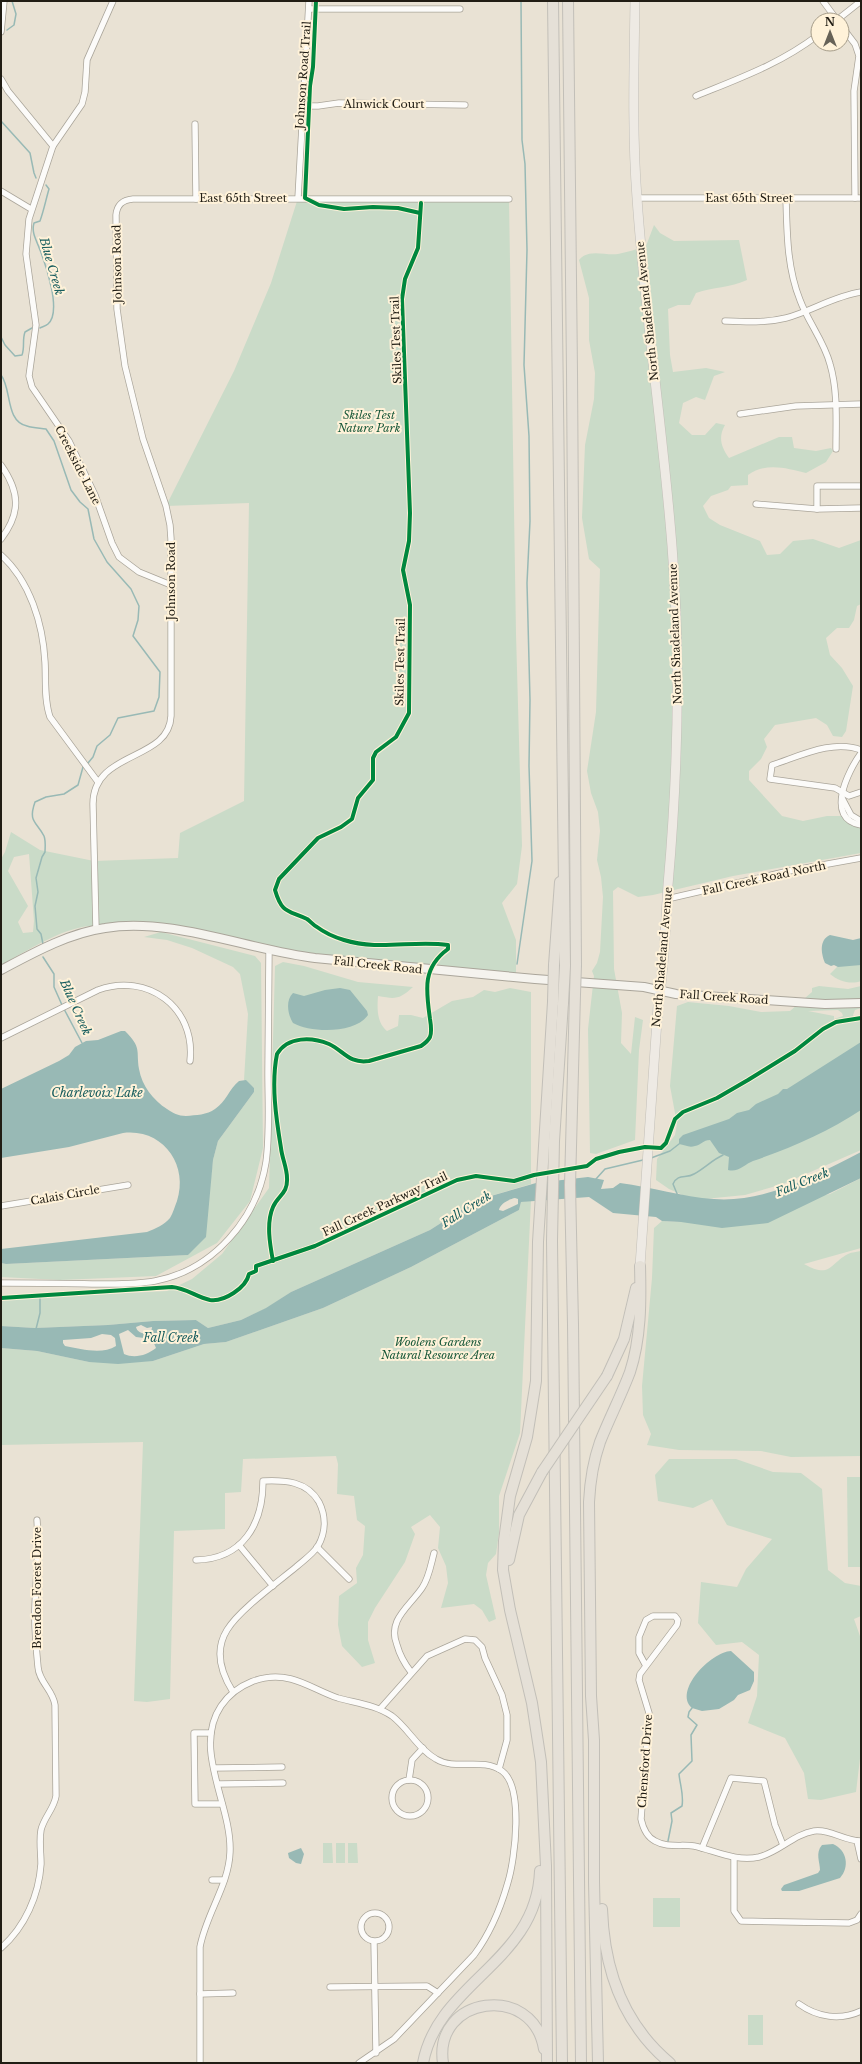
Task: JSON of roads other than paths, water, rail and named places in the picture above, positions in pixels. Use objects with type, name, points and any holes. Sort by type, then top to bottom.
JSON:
[{"type":"highway","points":[[553,1],[565,966],[558,1002],[546,1106],[552,1219],[562,2063]]},
{"type":"highway","points":[[568,1],[576,964],[570,1138],[570,1237],[573,1324],[581,2063]]},
{"type":"highway","points":[[547,2063],[546,1874],[542,1782],[534,1713],[503,1570],[508,1510],[528,1431],[535,1392],[538,1242],[549,1141],[558,1002],[554,964],[564,837]]},
{"type":"highway","points":[[507,1590],[510,1551],[516,1524],[527,1497],[606,1376],[620,1349],[627,1328],[640,1266]]},
{"type":"highway","points":[[598,2063],[589,1502],[594,1463],[603,1434],[630,1371],[639,1332],[641,1293],[640,1266]]},
{"type":"highway","points":[[422,2063],[429,2038],[442,2016],[511,1944],[528,1920],[538,1887],[543,1823]]},
{"type":"highway","points":[[595,1842],[601,1882],[604,1942],[612,1978],[619,1996],[637,2027],[670,2063]]},
{"type":"highway","points":[[443,2063],[443,2044],[453,2024],[468,2010],[491,2005],[502,2005],[515,2010],[531,2021],[540,2034],[547,2063]]},
{"type":"main road","name":"North Shadeland Avenue","points":[[635,1],[634,128],[637,198],[673,566],[678,738],[663,974],[660,990],[640,1266]]},
{"type":"main road","name":"Fall Creek Road","points":[[1,970],[62,940],[96,929],[121,926],[151,926],[293,956],[535,979],[644,987],[676,994],[838,1004],[861,1003]]},
{"type":"street","points":[[1,32],[4,1]]},
{"type":"street","name":"Creekside Lane","points":[[113,1],[88,57],[85,92],[82,104],[53,146],[31,209],[27,229],[26,249],[36,325],[29,371],[30,382],[69,441],[94,495],[112,543],[120,557],[139,572],[171,585]]},
{"type":"street","points":[[298,198],[309,1]]},
{"type":"street","points":[[823,1],[831,12]]},
{"type":"street","points":[[847,12],[861,1]]},
{"type":"street","points":[[309,9],[460,9]]},
{"type":"street","points":[[850,37],[855,44],[859,56],[854,87],[858,198]]},
{"type":"street","points":[[696,96],[776,63],[810,40]]},
{"type":"street","points":[[1,79],[8,91],[53,146]]},
{"type":"street","name":"Alnwick Court","points":[[304,106],[339,103],[465,104]]},
{"type":"street","points":[[195,124],[196,198]]},
{"type":"street","points":[[1,191],[31,209]]},
{"type":"street","name":"East 65th Street","points":[[121,202],[133,199],[196,198],[510,199]]},
{"type":"street","name":"East 65th Street","points":[[637,198],[858,198]]},
{"type":"street","points":[[786,198],[789,257],[796,287],[805,311],[820,337],[834,380],[836,449]]},
{"type":"street","name":"Johnson Road","points":[[96,929],[93,802],[98,782],[111,768],[157,743],[166,733],[169,726],[171,540],[169,518],[143,439],[129,387],[118,325],[116,215],[121,202]]},
{"type":"street","points":[[725,321],[769,322],[805,311],[839,296],[861,292]]},
{"type":"street","points":[[740,414],[796,406],[861,404]]},
{"type":"street","points":[[1,465],[11,483],[17,500],[11,523],[1,539]]},
{"type":"street","points":[[817,509],[817,486],[861,486]]},
{"type":"street","points":[[756,504],[817,509],[861,508]]},
{"type":"street","points":[[1,555],[11,564],[22,579],[37,617],[44,647],[47,706],[50,717],[98,782]]},
{"type":"street","points":[[861,820],[851,815],[843,795],[835,788],[770,779],[772,765],[831,746],[852,747],[861,751],[850,773],[843,795],[840,807],[844,815],[851,822],[861,825]]},
{"type":"street","points":[[843,795],[849,796],[861,792]]},
{"type":"street","name":"Fall Creek Road North","points":[[667,899],[788,871],[861,858]]},
{"type":"street","points":[[1,1283],[126,1284],[155,1281],[194,1267],[219,1249],[234,1232],[245,1218],[256,1196],[266,1157],[268,951]]},
{"type":"street","points":[[1,1038],[98,990],[120,985],[140,986],[156,993],[170,1003],[182,1019],[190,1040],[190,1060]]},
{"type":"street","name":"Calais Circle","points":[[1,1206],[128,1184]]},
{"type":"street","points":[[196,1560],[209,1560],[222,1556],[239,1545],[250,1534],[259,1515],[263,1501],[263,1481],[294,1482],[315,1496],[322,1509],[324,1519],[323,1534],[317,1547],[234,1620],[224,1638],[220,1650],[221,1665],[225,1680],[233,1692]]},
{"type":"street","name":"Brendon Forest Drive","points":[[1,1948],[20,1925],[33,1901],[40,1874],[42,1828],[54,1806],[56,1796],[56,1705],[52,1694],[40,1676],[38,1667],[35,1610],[39,1558],[37,1520]]},
{"type":"street","points":[[239,1545],[273,1586]]},
{"type":"street","points":[[317,1547],[349,1578]]},
{"type":"street","points":[[411,1672],[401,1658],[394,1637],[393,1628],[397,1620],[423,1586],[434,1553]]},
{"type":"street","name":"Chensford Drive","points":[[646,1666],[639,1653],[639,1637],[646,1620],[653,1616],[675,1616],[678,1620],[677,1625],[646,1666],[639,1680],[649,1713],[641,1812],[642,1824],[653,1840],[662,1844],[702,1848]]},
{"type":"street","points":[[380,1709],[411,1672],[427,1656],[465,1639],[476,1640],[482,1647],[506,1710],[507,1740],[499,1769]]},
{"type":"street","points":[[200,2063],[202,1940],[229,1864],[230,1848],[214,1768],[210,1733],[218,1710],[233,1692],[255,1680],[282,1677],[301,1682],[337,1697],[380,1709],[396,1720],[435,1759],[445,1763],[485,1764],[499,1769],[510,1780],[515,1802],[514,1849],[508,1881],[481,1945],[394,2039],[376,2053],[359,2063]]},
{"type":"street","points":[[210,1733],[194,1733],[195,1804],[222,1804]]},
{"type":"street","points":[[410,1780],[412,1760],[423,1748]]},
{"type":"street","points":[[214,1768],[282,1767]]},
{"type":"street","points":[[783,1845],[775,1825],[764,1781],[731,1778],[702,1848],[734,1858],[761,1856],[783,1845],[803,1834],[815,1831],[828,1832],[859,1841],[861,1859]]},
{"type":"street","points":[[410,1780],[422,1784],[426,1790],[428,1798],[423,1811],[410,1816],[397,1811],[392,1798],[396,1787],[402,1782],[410,1780]]},
{"type":"street","points":[[218,1784],[282,1783]]},
{"type":"street","points":[[734,1858],[734,1909],[736,1917],[743,1922],[849,1923],[857,1920],[861,1914]]},
{"type":"street","points":[[212,1880],[224,1880]]},
{"type":"street","points":[[376,1913],[386,1918],[389,1929],[385,1938],[374,1942],[364,1937],[360,1926],[365,1916],[376,1913]]},
{"type":"street","points":[[374,1942],[376,2053]]},
{"type":"street","points":[[330,1987],[428,1986],[438,1993]]},
{"type":"street","points":[[200,1994],[233,1993]]},
{"type":"street","points":[[799,2004],[810,2011],[833,2017],[848,2016],[861,2011]]},
{"type":"water","points":[[830,935],[853,940],[861,938],[861,965],[838,967],[825,963],[822,947],[826,937]]},
{"type":"water","points":[[340,988],[350,990],[367,1011],[368,1015],[362,1021],[343,1029],[332,1030],[310,1029],[293,1023],[288,1004],[290,996],[293,993],[304,996],[325,990]]},
{"type":"water","name":"Charlevoix Lake","points":[[121,1031],[125,1031],[136,1045],[140,1075],[145,1087],[162,1105],[176,1114],[186,1116],[212,1111],[222,1103],[239,1081],[246,1080],[254,1088],[254,1092],[218,1141],[213,1160],[206,1237],[188,1255],[6,1264],[1,1263],[1,1249],[147,1232],[162,1225],[170,1218],[177,1201],[180,1187],[179,1174],[169,1151],[150,1136],[137,1133],[123,1133],[69,1147],[1,1158],[1,1089],[59,1061],[69,1055],[75,1047],[86,1041],[98,1040]]},
{"type":"water","points":[[861,1042],[861,1110],[836,1125],[809,1139],[732,1171],[728,1170],[729,1157],[719,1153],[710,1140],[693,1147],[679,1144],[679,1139],[683,1135],[729,1119],[737,1113],[749,1110],[756,1104],[778,1094],[783,1089],[787,1089]]},
{"type":"water","name":"Fall Creek","points":[[861,1152],[861,1178],[768,1223],[722,1228],[681,1222],[662,1221],[656,1217],[613,1213],[589,1197],[521,1202],[519,1210],[411,1267],[323,1308],[226,1342],[204,1344],[153,1361],[118,1364],[89,1362],[37,1351],[1,1348],[1,1326],[35,1328],[196,1320],[208,1328],[241,1320],[266,1308],[291,1292],[430,1230],[477,1200],[536,1183],[588,1177],[604,1180],[601,1189],[613,1188],[620,1183],[702,1198],[733,1199],[752,1197],[790,1186]],"holes":[[[515,1198],[518,1199],[518,1204],[503,1211],[499,1210],[503,1204]],[[141,1325],[147,1328],[152,1327],[151,1333],[142,1333],[138,1331],[136,1327]],[[128,1330],[136,1337],[152,1339],[156,1348],[141,1356],[124,1354],[119,1334]],[[102,1334],[111,1335],[115,1338],[116,1346],[110,1349],[98,1351],[65,1346],[63,1343],[63,1340],[91,1338]]]},
{"type":"water","points":[[731,1651],[754,1672],[754,1681],[750,1690],[738,1695],[734,1700],[719,1709],[702,1711],[692,1708],[687,1701],[687,1692],[697,1674],[714,1658]]},
{"type":"water","points":[[833,1844],[841,1850],[846,1859],[845,1869],[840,1878],[799,1891],[782,1891],[781,1889],[784,1885],[818,1873],[820,1870],[818,1854],[820,1848],[822,1845]]},
{"type":"water","points":[[301,1848],[304,1854],[301,1864],[296,1863],[289,1858],[288,1853]]},
{"type":"waterway","name":"Blue Creek","points":[[7,30],[14,25],[16,14],[12,1]]},
{"type":"waterway","points":[[517,964],[532,861],[529,766],[530,700],[527,583],[530,521],[529,436],[524,365],[527,250],[525,164],[522,140],[521,1]]},
{"type":"waterway","name":"Blue Creek","points":[[1,121],[30,153],[36,178]]},
{"type":"waterway","name":"Blue Creek","points":[[40,328],[48,324],[52,318],[54,309],[52,288],[33,230],[34,223],[40,221],[43,213],[49,189],[46,185]]},
{"type":"waterway","name":"Blue Creek","points":[[1,337],[5,345],[15,356],[22,355],[25,332],[32,328]]},
{"type":"waterway","name":"Blue Creek","points":[[1,375],[7,388],[10,404],[15,418],[20,423],[27,426],[46,429],[54,441],[71,490],[80,502],[88,509],[94,539],[107,562],[131,589],[139,606],[138,620],[133,636],[160,672],[159,697],[154,711],[118,718],[110,735],[97,746],[93,757],[88,763]]},
{"type":"waterway","name":"Blue Creek","points":[[43,944],[41,934],[37,929],[35,906],[38,892],[36,878],[45,852],[45,842],[44,836],[34,821],[32,814],[33,809],[35,802],[46,797],[64,794],[78,785],[83,767]]},
{"type":"waterway","name":"Blue Creek","points":[[43,957],[54,974],[54,987],[62,1005]]},
{"type":"waterway","name":"Blue Creek","points":[[64,1009],[82,1043]]},
{"type":"waterway","points":[[651,1158],[670,1151],[679,1144]]},
{"type":"waterway","points":[[678,1196],[673,1184],[677,1178],[694,1174],[723,1155]]},
{"type":"waterway","points":[[596,1179],[605,1169],[643,1160]]},
{"type":"waterway","name":"Blue Creek","points":[[36,1329],[40,1313],[40,1297]]},
{"type":"waterway","points":[[668,1841],[672,1821],[671,1813],[682,1806],[679,1774],[692,1761],[691,1735],[697,1725],[688,1717],[692,1708]]},
{"type":"park label","name":"Skiles Test Nature Park","points":[[369,421]]},
{"type":"park label","name":"Woolens Gardens Natural Resource Area","points":[[438,1348]]}]
